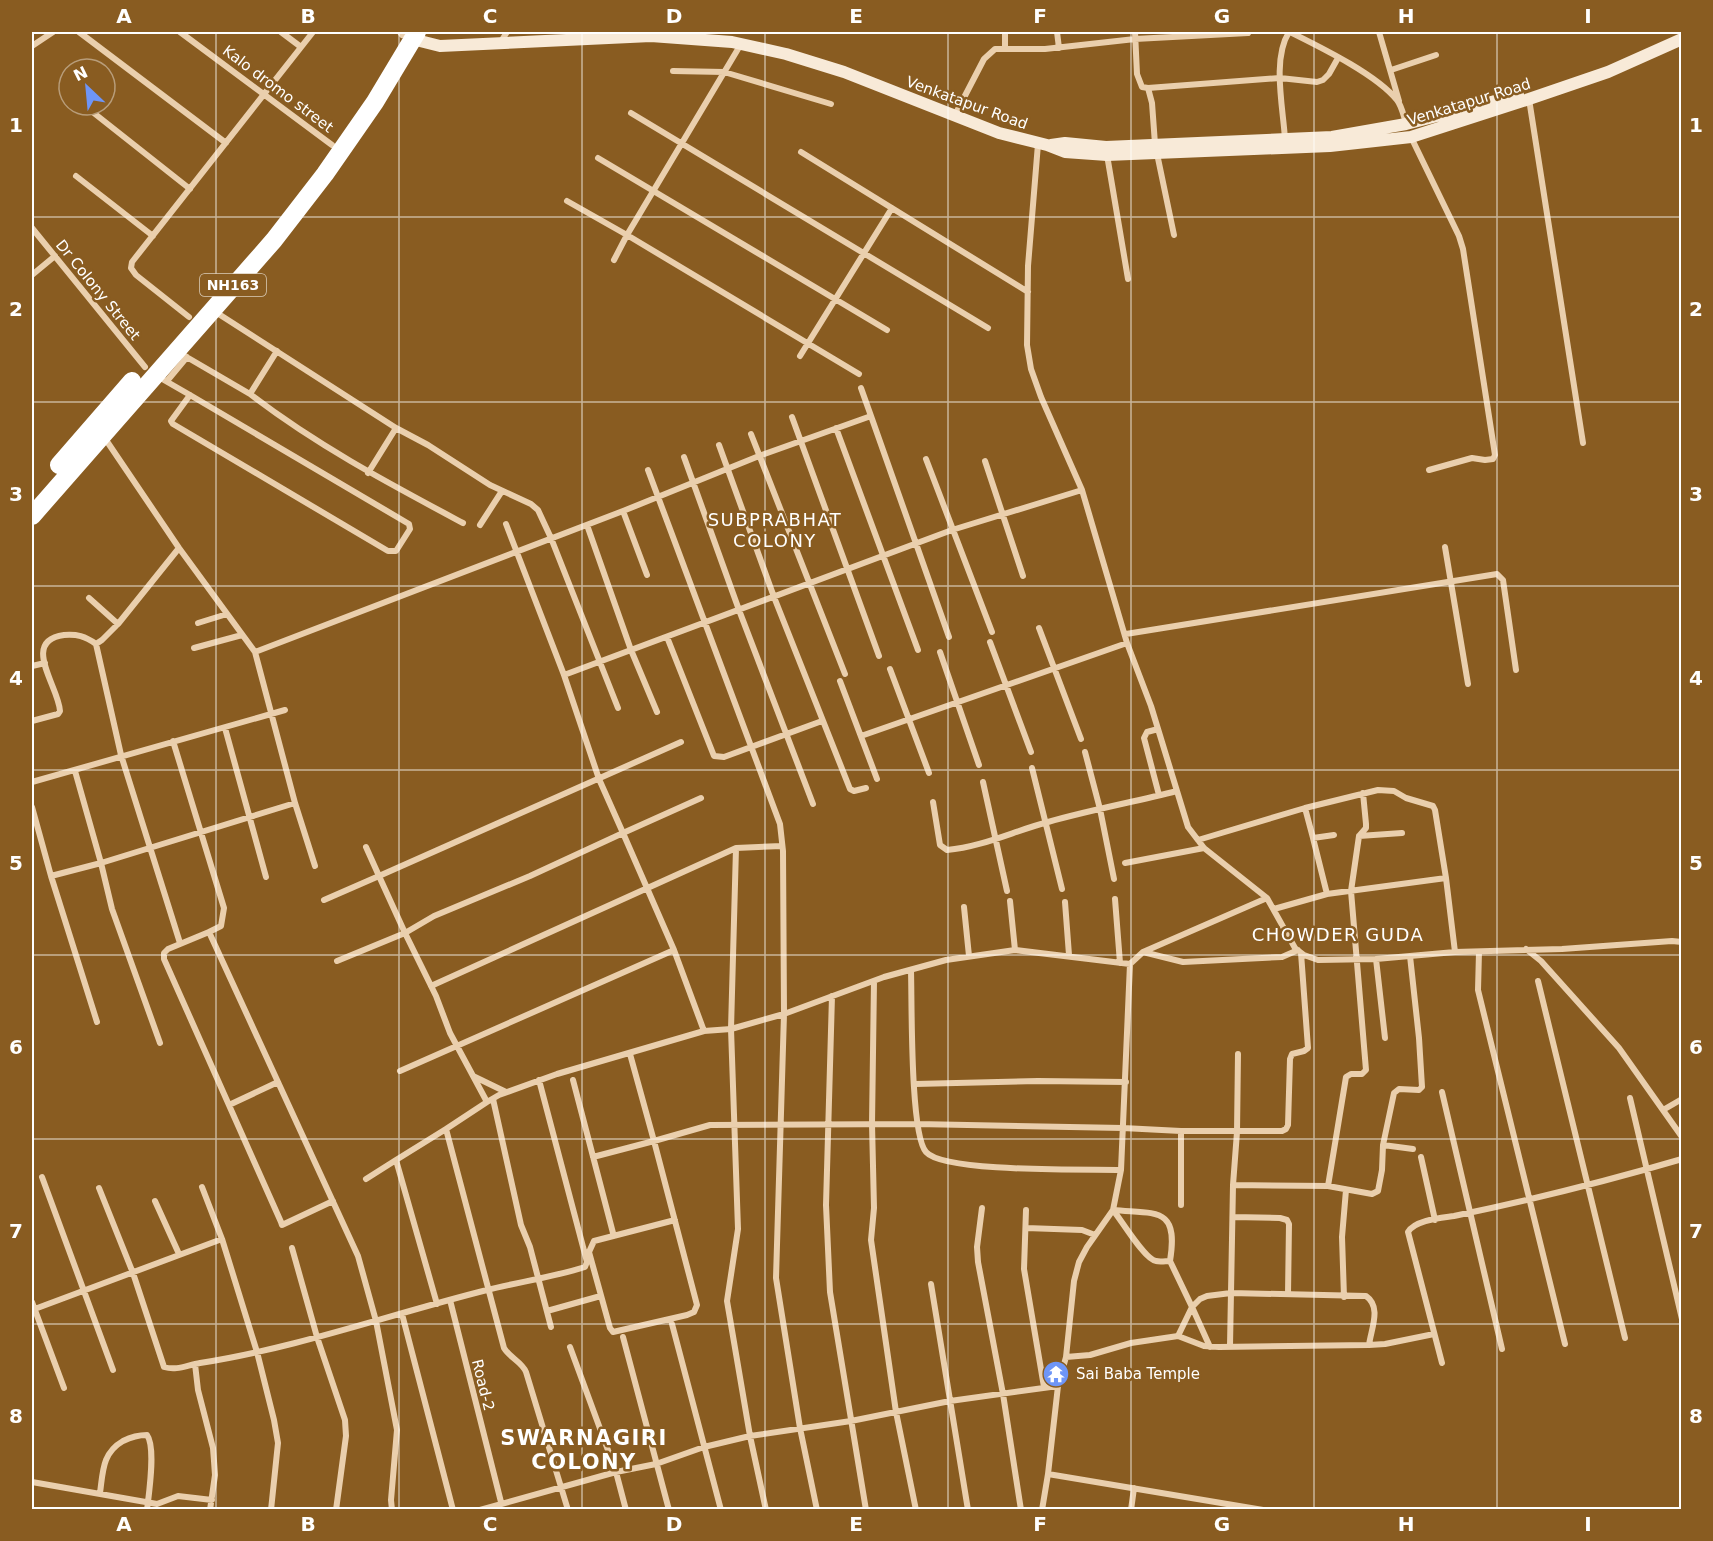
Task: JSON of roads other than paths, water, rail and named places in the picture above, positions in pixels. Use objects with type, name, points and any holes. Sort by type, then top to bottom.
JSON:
[{"type":"highway","name":"NH163","points":[[155,374],[189,317],[255,245],[299,191],[351,119],[407,34]]},
{"type":"highway","name":"NH163","points":[[32,498],[98,429],[155,374],[181,353],[212,309],[274,240],[325,174],[375,102],[407,34]]},
{"type":"highway","name":"NH163","points":[[32,516],[98,429]]},
{"type":"street","points":[[32,46],[53,32]]},
{"type":"street","points":[[79,32],[226,143]]},
{"type":"street","name":"Kalo dromo street","points":[[180,32],[332,145]]},
{"type":"street","points":[[281,32],[301,47]]},
{"type":"street","points":[[189,317],[136,275],[131,268],[132,262],[313,32]]},
{"type":"street","points":[[500,44],[507,32]]},
{"type":"street","points":[[1005,32],[1005,49]]},
{"type":"street","points":[[1057,32],[1059,48]]},
{"type":"street","points":[[1134,32],[1138,79],[1142,87],[1148,88],[1280,78],[1317,82],[1329,74],[1338,58]]},
{"type":"street","points":[[1285,139],[1280,61],[1283,42],[1290,32],[1374,80],[1399,102]]},
{"type":"street","points":[[1379,32],[1411,137],[1459,236],[1463,249],[1495,455],[1493,459],[1472,458],[1429,470]]},
{"type":"street","points":[[1679,32],[1604,66],[1527,92],[1406,124],[1332,137],[1157,149],[1065,143],[1042,145],[1028,266],[1027,345],[1031,369],[1041,397],[1082,490],[1127,643],[1158,729],[1188,827],[1203,848],[1267,898],[1284,930],[1299,951],[1318,960],[1376,959],[1455,952],[1682,942]]},
{"type":"street","points":[[955,115],[984,59],[995,50],[1059,48],[1135,39],[1248,33]]},
{"type":"street","name":"Venkatapur Road","points":[[407,34],[440,46],[652,34],[741,44],[786,54],[844,72],[999,133],[1065,152],[1107,155],[1157,149],[1330,147],[1411,137],[1608,72],[1682,39]]},
{"type":"street","points":[[614,260],[741,44]]},
{"type":"street","points":[[1391,70],[1436,55]]},
{"type":"street","points":[[673,71],[724,72],[831,104]]},
{"type":"street","points":[[1148,88],[1174,235]]},
{"type":"street","points":[[1529,99],[1583,443]]},
{"type":"street","points":[[631,113],[988,328]]},
{"type":"street","points":[[99,117],[190,189]]},
{"type":"street","points":[[801,152],[1028,292]]},
{"type":"street","points":[[1107,155],[1128,279]]},
{"type":"street","points":[[598,158],[887,330]]},
{"type":"street","points":[[76,176],[153,236]]},
{"type":"street","points":[[567,201],[859,374]]},
{"type":"street","points":[[800,356],[892,208]]},
{"type":"street","name":"Dr Colony Street","points":[[32,228],[155,374],[409,524],[410,529],[396,551],[388,551],[173,424],[171,421],[190,395]]},
{"type":"street","points":[[32,275],[55,256]]},
{"type":"street","points":[[212,309],[396,428],[538,510],[601,661],[618,708]]},
{"type":"street","points":[[250,394],[278,351]]},
{"type":"street","points":[[181,353],[250,394],[286,422],[320,441],[368,473],[463,523]]},
{"type":"street","points":[[861,388],[949,637]]},
{"type":"street","points":[[255,652],[623,511],[759,456],[871,416]]},
{"type":"street","points":[[792,417],[879,656]]},
{"type":"street","points":[[368,473],[396,428]]},
{"type":"street","points":[[836,428],[918,650]]},
{"type":"street","points":[[98,429],[179,548],[255,652],[295,803],[315,866]]},
{"type":"street","points":[[751,434],[845,674]]},
{"type":"street","points":[[719,445],[774,597],[850,789],[854,791],[866,788]]},
{"type":"street","points":[[684,457],[813,804]]},
{"type":"street","points":[[926,459],[992,632]]},
{"type":"street","points":[[985,461],[1023,576]]},
{"type":"street","points":[[648,471],[779,821],[782,846],[784,1014],[776,1278],[800,1428],[817,1509]]},
{"type":"street","points":[[564,675],[952,530],[1082,490]]},
{"type":"street","points":[[480,525],[502,491]]},
{"type":"street","points":[[623,511],[647,575]]},
{"type":"street","points":[[506,524],[564,675],[599,779],[674,950],[704,1032]]},
{"type":"street","points":[[587,525],[631,650],[657,712]]},
{"type":"street","points":[[1445,547],[1468,684]]},
{"type":"street","points":[[96,644],[118,624],[179,548]]},
{"type":"street","points":[[1126,634],[1493,574],[1500,575],[1503,580],[1516,670]]},
{"type":"street","points":[[89,598],[118,624]]},
{"type":"street","points":[[198,623],[227,614]]},
{"type":"street","points":[[1039,628],[1081,739]]},
{"type":"street","points":[[32,721],[58,714],[60,711],[45,663],[42,651],[44,647],[50,640],[57,637],[81,635],[96,644],[121,755],[180,943]]},
{"type":"street","points":[[194,648],[242,635]]},
{"type":"street","points":[[667,637],[714,756],[724,757],[822,721]]},
{"type":"street","points":[[990,642],[1031,752]]},
{"type":"street","points":[[861,736],[958,704],[1127,643]]},
{"type":"street","points":[[940,652],[979,765]]},
{"type":"street","points":[[32,666],[45,663]]},
{"type":"street","points":[[890,669],[929,773]]},
{"type":"street","points":[[840,681],[877,779]]},
{"type":"street","points":[[32,782],[285,710]]},
{"type":"street","points":[[225,728],[266,877]]},
{"type":"street","points":[[1158,729],[1147,732],[1144,738],[1159,795]]},
{"type":"street","points":[[173,741],[224,908],[221,926],[164,952],[164,959],[282,1225],[333,1201]]},
{"type":"street","points":[[324,900],[681,742]]},
{"type":"street","points":[[1085,752],[1100,809],[1114,879]]},
{"type":"street","points":[[1032,768],[1062,889]]},
{"type":"street","points":[[75,771],[101,863],[111,909],[160,1043]]},
{"type":"street","points":[[982,782],[1007,891]]},
{"type":"street","points":[[1198,840],[1305,808],[1378,790],[1394,791],[1406,798],[1433,806],[1438,821],[1455,952]]},
{"type":"street","points":[[933,802],[942,849],[946,850],[996,840],[1046,822],[1177,791]]},
{"type":"street","points":[[1328,1186],[1346,1077],[1351,1074],[1362,1074],[1366,1070],[1352,891],[1359,836],[1366,824],[1364,793]]},
{"type":"street","points":[[337,961],[405,933],[434,916],[530,876],[701,798]]},
{"type":"street","points":[[51,876],[101,863],[295,803]]},
{"type":"street","points":[[32,807],[97,1022]]},
{"type":"street","points":[[1305,808],[1327,894]]},
{"type":"street","points":[[1359,836],[1402,833]]},
{"type":"street","points":[[1313,838],[1334,835]]},
{"type":"street","points":[[431,986],[736,848],[782,846]]},
{"type":"street","points":[[366,847],[457,1047],[472,1075],[490,1100],[551,1327]]},
{"type":"street","points":[[736,848],[731,1029],[738,1229],[727,1301],[750,1436],[766,1509]]},
{"type":"street","points":[[1125,863],[1203,848]]},
{"type":"street","points":[[1274,909],[1327,894],[1446,878]]},
{"type":"street","points":[[1042,1509],[1058,1386],[1066,1357],[1074,1281],[1079,1262],[1113,1210],[1121,1170],[1130,964],[1143,952],[1267,898]]},
{"type":"street","points":[[1115,899],[1120,963]]},
{"type":"street","points":[[1011,901],[1015,950]]},
{"type":"street","points":[[1065,902],[1069,955]]},
{"type":"street","points":[[964,907],[969,956]]},
{"type":"street","points":[[209,932],[358,1256],[376,1322],[398,1430],[392,1509]]},
{"type":"street","points":[[1526,949],[1540,961],[1619,1048],[1682,1137]]},
{"type":"street","points":[[400,1071],[674,950]]},
{"type":"street","points":[[366,1179],[506,1092],[539,1080],[704,1032],[731,1029],[784,1014],[911,970],[969,956],[1015,950],[1130,964]]},
{"type":"street","points":[[1143,952],[1183,962],[1282,957],[1299,951]]},
{"type":"street","points":[[593,1157],[710,1125],[917,1124],[1181,1131],[1282,1131],[1288,1127],[1290,1059],[1292,1054],[1308,1048],[1299,951]]},
{"type":"street","points":[[1479,952],[1478,990],[1565,1344]]},
{"type":"street","points":[[1233,1185],[1328,1186],[1372,1194],[1378,1191],[1383,1145],[1394,1093],[1399,1089],[1419,1090],[1422,1087],[1410,956]]},
{"type":"street","points":[[1376,959],[1385,1038]]},
{"type":"street","points":[[911,970],[917,1124],[921,1145],[928,1155],[982,1167],[1121,1170]]},
{"type":"street","points":[[874,981],[872,1240],[896,1412],[915,1509]]},
{"type":"street","points":[[1538,981],[1625,1338]]},
{"type":"street","points":[[832,996],[826,1205],[830,1292],[866,1509]]},
{"type":"street","points":[[630,1054],[695,1293],[697,1305],[694,1312],[613,1332],[592,1263],[591,1245],[594,1241],[675,1220]]},
{"type":"street","points":[[1230,1346],[1233,1185],[1238,1132],[1238,1054]]},
{"type":"street","points":[[472,1075],[506,1092]]},
{"type":"street","points":[[99,1188],[133,1272],[164,1367],[176,1370],[257,1352],[376,1322],[487,1290],[538,1280],[587,1265],[539,1080]]},
{"type":"street","points":[[573,1080],[613,1233]]},
{"type":"street","points":[[915,1084],[1038,1081],[1126,1082]]},
{"type":"street","points":[[229,1105],[278,1082]]},
{"type":"street","points":[[1442,1092],[1502,1349]]},
{"type":"street","points":[[1630,1098],[1682,1319]]},
{"type":"street","points":[[1664,1110],[1682,1099]]},
{"type":"street","points":[[446,1129],[504,1348],[508,1355],[524,1367],[526,1372],[568,1509]]},
{"type":"street","points":[[1181,1131],[1181,1205]]},
{"type":"street","points":[[1383,1145],[1413,1149]]},
{"type":"street","points":[[1421,1156],[1435,1220]]},
{"type":"street","points":[[1442,1363],[1408,1232],[1414,1225],[1529,1200],[1682,1159]]},
{"type":"street","points":[[396,1160],[437,1304]]},
{"type":"street","points":[[42,1177],[113,1370]]},
{"type":"street","points":[[202,1187],[222,1239],[257,1352],[278,1443],[271,1509]]},
{"type":"street","points":[[1344,1297],[1342,1237],[1346,1190]]},
{"type":"street","points":[[155,1201],[179,1254]]},
{"type":"street","points":[[982,1208],[977,1247],[978,1262],[1003,1394],[1021,1509]]},
{"type":"street","points":[[1026,1210],[1024,1269],[1044,1387]]},
{"type":"street","points":[[1113,1210],[1152,1214],[1168,1221],[1174,1239],[1170,1260],[1210,1347]]},
{"type":"street","points":[[1113,1210],[1145,1256],[1154,1262],[1170,1260]]},
{"type":"street","points":[[1233,1217],[1287,1220],[1289,1224],[1288,1294]]},
{"type":"street","points":[[1026,1228],[1082,1230],[1095,1235]]},
{"type":"street","points":[[33,1310],[222,1239]]},
{"type":"street","points":[[292,1248],[317,1337],[345,1420],[346,1436],[336,1509]]},
{"type":"street","points":[[931,1284],[968,1509]]},
{"type":"street","points":[[1178,1336],[1192,1307],[1207,1296],[1231,1293],[1366,1296],[1374,1305],[1375,1311],[1369,1345]]},
{"type":"street","points":[[547,1311],[597,1297]]},
{"type":"street","name":"Road-2","points":[[450,1300],[502,1506]]},
{"type":"street","points":[[32,1302],[33,1310],[64,1388]]},
{"type":"street","points":[[402,1314],[453,1509]]},
{"type":"street","points":[[672,1324],[720,1509]]},
{"type":"street","points":[[1066,1357],[1090,1355],[1131,1343],[1178,1336],[1210,1347],[1369,1345],[1434,1334]]},
{"type":"street","points":[[623,1337],[669,1509]]},
{"type":"street","points":[[570,1347],[616,1472],[626,1509]]},
{"type":"street","points":[[195,1364],[198,1390],[213,1448],[215,1475],[210,1509]]},
{"type":"street","points":[[480,1509],[502,1506],[616,1472],[656,1464],[704,1447],[750,1436],[850,1421],[950,1401],[1058,1386]]},
{"type":"street","points":[[100,1493],[106,1456],[128,1438],[147,1435],[151,1444],[147,1506]]},
{"type":"street","points":[[1048,1474],[1263,1509]]},
{"type":"street","points":[[32,1482],[100,1493],[147,1506],[178,1496],[212,1500]]},
{"type":"street","points":[[1131,1509],[1134,1488]]},
{"type":"place","name":"Sai Baba Temple","points":[[1056,1374]]},
{"type":"district","name":"SUBPRABHAT COLONY","points":[[775,530]]},
{"type":"district","name":"CHOWDER GUDA","points":[[1338,935]]},
{"type":"district","name":"SWARNAGIRI COLONY","points":[[584,1450]]}]
